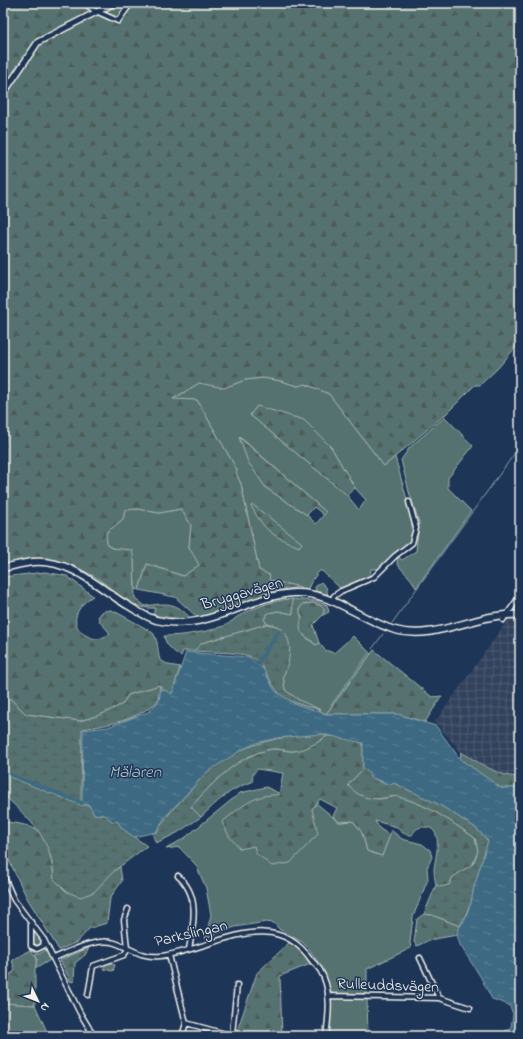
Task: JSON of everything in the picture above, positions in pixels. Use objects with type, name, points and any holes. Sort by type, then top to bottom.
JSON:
[{"type":"main road","name":"Bryggavägen","points":[[3,568],[33,562],[65,566],[81,574],[145,616],[165,622],[204,620],[281,594],[296,593],[311,595],[332,602],[396,630],[422,632],[508,614],[520,615]]},
{"type":"street","points":[[85,3],[96,12],[118,21],[131,3]]},
{"type":"street","points":[[3,94],[38,42],[114,3]]},
{"type":"street","points":[[332,602],[334,596],[341,591],[374,577],[395,556],[412,543],[416,528],[409,502]]},
{"type":"street","points":[[503,620],[520,596]]},
{"type":"street","points":[[3,875],[14,900],[44,940],[80,1013],[94,1036]]},
{"type":"street","points":[[178,876],[190,890],[194,911],[194,924],[189,949]]},
{"type":"street","points":[[88,995],[93,966],[124,956],[127,948],[124,920],[128,909]]},
{"type":"street","points":[[31,922],[31,946],[37,949],[40,948],[43,946],[44,940]]},
{"type":"street","name":"Parkslingan","points":[[54,958],[102,942],[116,943],[146,956],[169,955],[252,932],[283,936],[305,951],[320,970],[328,996],[326,1036]]},
{"type":"street","points":[[169,955],[186,1023],[182,1036]]},
{"type":"street","points":[[420,958],[438,998]]},
{"type":"street","points":[[186,1023],[233,1035],[237,985]]},
{"type":"street","name":"Rulleuddsvägen","points":[[328,996],[438,998],[470,1008]]},
{"type":"shaded area","points":[[520,603],[520,776],[514,777],[496,771],[461,752],[435,722]]},
{"type":"green space","points":[[3,3],[520,3],[520,342],[498,368],[480,385],[475,385],[446,414],[384,466],[329,394],[306,384],[298,386],[263,378],[245,380],[224,388],[199,383],[173,399],[197,400],[237,470],[236,473],[241,484],[259,570],[270,575],[269,580],[300,587],[270,592],[272,593],[268,596],[220,614],[197,617],[175,597],[139,590],[147,564],[183,576],[199,565],[189,547],[191,525],[181,509],[159,513],[138,509],[125,510],[123,519],[106,533],[107,545],[111,548],[132,550],[134,560],[135,598],[145,606],[165,604],[175,606],[186,613],[191,619],[153,615],[155,608],[146,608],[131,603],[97,578],[76,567],[60,561],[36,559],[3,565]]},
{"type":"green space","points":[[263,378],[298,386],[305,384],[329,394],[384,466],[395,457],[415,528],[411,542],[380,569],[371,569],[370,576],[341,589],[322,571],[319,571],[311,582],[307,591],[299,590],[300,587],[269,580],[259,570],[241,484],[236,473],[237,470],[197,400],[172,400],[199,383],[232,385],[245,380]],"holes":[[[257,406],[331,447],[355,488],[366,500],[359,510],[347,495],[250,415]],[[240,437],[326,512],[316,524],[307,515],[266,488]]]},
{"type":"green space","points":[[257,406],[304,420],[331,447],[355,488],[347,495],[250,415]]},
{"type":"green space","points":[[445,417],[473,446],[448,478],[448,488],[471,511],[416,588],[397,563],[398,556],[402,560],[416,551],[419,522],[409,492],[401,460],[410,447]]},
{"type":"green space","points":[[239,437],[326,512],[324,515],[314,507],[307,515],[266,488],[248,462]]},
{"type":"green space","points":[[253,505],[302,543],[299,547],[270,532],[256,515],[251,506]]},
{"type":"green space","points":[[138,509],[159,513],[181,509],[191,525],[189,547],[200,565],[183,576],[147,564],[139,590],[135,589],[134,560],[107,545],[106,533],[123,519],[125,510]]},
{"type":"green space","points":[[45,572],[67,576],[93,596],[83,604],[77,614],[77,625],[85,635],[100,639],[109,635],[109,632],[100,622],[98,617],[102,612],[111,610],[153,633],[156,639],[160,660],[169,665],[180,667],[172,694],[161,688],[160,685],[128,695],[123,704],[100,715],[80,721],[26,714],[3,692],[3,577]]},
{"type":"green space","points":[[321,582],[326,587],[328,596],[316,593],[315,587]]},
{"type":"green space","points":[[292,599],[315,601],[327,605],[329,612],[323,615],[324,610],[322,606],[313,603],[303,604],[300,608],[304,636],[316,645],[319,643],[325,650],[334,653],[353,636],[371,654],[326,714],[299,700],[285,690],[283,676],[288,666],[277,626],[267,624],[264,619],[268,613],[278,611],[293,614]]},
{"type":"green space","points":[[292,599],[293,614],[278,611],[268,613],[264,619],[267,624],[202,643],[194,651],[183,651],[181,656],[170,648],[164,636],[195,633],[218,628],[256,608],[277,601]]},
{"type":"green space","points":[[313,603],[322,606],[324,610],[323,615],[313,625],[319,643],[316,645],[303,634],[300,628],[302,617],[300,608],[303,604]]},
{"type":"green space","points":[[267,624],[280,629],[286,634],[288,640],[290,652],[283,676],[285,690],[299,700],[321,710],[297,704],[281,695],[260,664],[251,657],[232,653],[194,651],[202,643]]},
{"type":"green space","points":[[374,650],[432,697],[442,696],[425,722],[397,714],[326,714]]},
{"type":"green space","points":[[160,685],[158,701],[141,713],[122,721],[82,729],[81,802],[9,773],[3,766],[3,692],[26,714],[80,721],[100,715],[123,704],[128,695]]},
{"type":"green space","points":[[322,734],[327,736],[306,748],[296,751],[272,749],[260,752],[237,763],[217,779],[191,807],[201,817],[177,833],[156,843],[152,833],[157,832],[170,812],[208,771],[221,761],[261,743],[276,739]]},
{"type":"green space","points":[[327,736],[344,737],[363,743],[363,769],[348,785],[370,798],[380,799],[398,796],[437,812],[475,838],[478,851],[473,864],[453,877],[449,885],[441,887],[436,885],[434,869],[437,850],[437,837],[434,831],[429,828],[422,827],[416,830],[412,835],[407,835],[397,827],[375,821],[380,829],[390,835],[382,856],[367,851],[359,827],[353,821],[339,822],[333,816],[337,808],[320,799],[312,809],[318,834],[290,863],[272,866],[256,853],[254,846],[240,849],[229,836],[222,822],[248,802],[262,796],[279,795],[283,773],[257,769],[253,774],[252,782],[230,792],[201,817],[190,808],[207,789],[227,771],[248,757],[272,749],[291,751],[301,750]]},
{"type":"green space","points":[[461,752],[498,772],[506,775],[520,776],[520,788],[501,788],[460,759]]},
{"type":"green space","points":[[363,769],[369,771],[370,777],[385,784],[394,783],[440,805],[476,828],[488,841],[474,887],[471,903],[460,926],[432,915],[424,914],[436,885],[441,887],[449,885],[453,877],[473,864],[478,851],[475,838],[439,814],[409,800],[396,796],[374,799],[364,797],[355,792],[348,785]]},
{"type":"green space","points":[[3,772],[10,777],[81,805],[89,805],[94,814],[105,815],[113,822],[117,821],[123,829],[147,846],[114,871],[94,892],[81,897],[67,892],[54,879],[49,852],[38,831],[3,794]]},
{"type":"green space","points":[[266,787],[312,809],[316,803],[339,822],[353,821],[362,832],[367,851],[382,856],[391,830],[402,839],[422,844],[430,850],[432,857],[427,868],[428,879],[413,917],[410,943],[411,948],[367,969],[367,995],[334,994],[330,990],[324,971],[309,949],[302,942],[279,929],[274,923],[266,922],[235,927],[205,938],[211,915],[206,888],[196,865],[179,847],[166,849],[186,837],[240,793]]},
{"type":"green space","points":[[3,822],[17,823],[39,832],[48,847],[54,879],[114,871],[120,867],[122,881],[110,898],[107,923],[90,928],[77,942],[59,950],[27,898],[3,848]]},
{"type":"green space","points":[[424,914],[432,915],[460,926],[457,935],[429,940],[417,946],[414,942],[417,919]]},
{"type":"green space","points":[[34,929],[41,942],[38,946],[33,943]]},
{"type":"green space","points":[[291,941],[313,963],[280,976],[282,1036],[233,1036],[239,1025],[257,973]]},
{"type":"green space","points":[[89,948],[85,955],[75,963],[74,981],[71,982],[60,960]]},
{"type":"green space","points":[[47,949],[52,959],[35,969],[37,959],[35,954],[39,954]]},
{"type":"green space","points":[[31,950],[37,959],[35,969],[35,1005],[3,1003],[3,975],[11,974],[15,970],[12,960]]},
{"type":"green space","points":[[107,963],[115,965],[113,971],[103,969]]},
{"type":"green space","points":[[332,998],[367,998],[368,1036],[327,1036],[329,1004]]},
{"type":"green space","points":[[3,1003],[35,1005],[49,1036],[3,1036]]},
{"type":"water","name":"Mälaren","points":[[186,652],[249,657],[264,670],[275,691],[295,704],[326,714],[397,714],[436,726],[460,759],[501,788],[520,788],[520,1036],[488,1036],[494,1032],[500,1035],[511,1027],[513,1014],[509,1005],[492,999],[480,976],[460,945],[457,935],[458,929],[464,921],[471,903],[474,887],[488,841],[476,828],[440,805],[394,783],[390,785],[370,777],[368,771],[363,769],[363,743],[322,734],[277,738],[256,743],[243,749],[207,772],[165,817],[156,832],[134,837],[123,829],[117,821],[113,822],[105,815],[94,814],[89,805],[82,804],[83,730],[108,727],[148,712],[159,701],[161,688],[172,694]]},
{"type":"waterway","points":[[392,623],[520,446]]},
{"type":"waterway","points":[[258,663],[278,632]]},
{"type":"waterway","points":[[372,649],[383,634]]},
{"type":"waterway","points":[[331,705],[369,653]]},
{"type":"waterway","points":[[3,769],[9,774],[82,803]]}]
